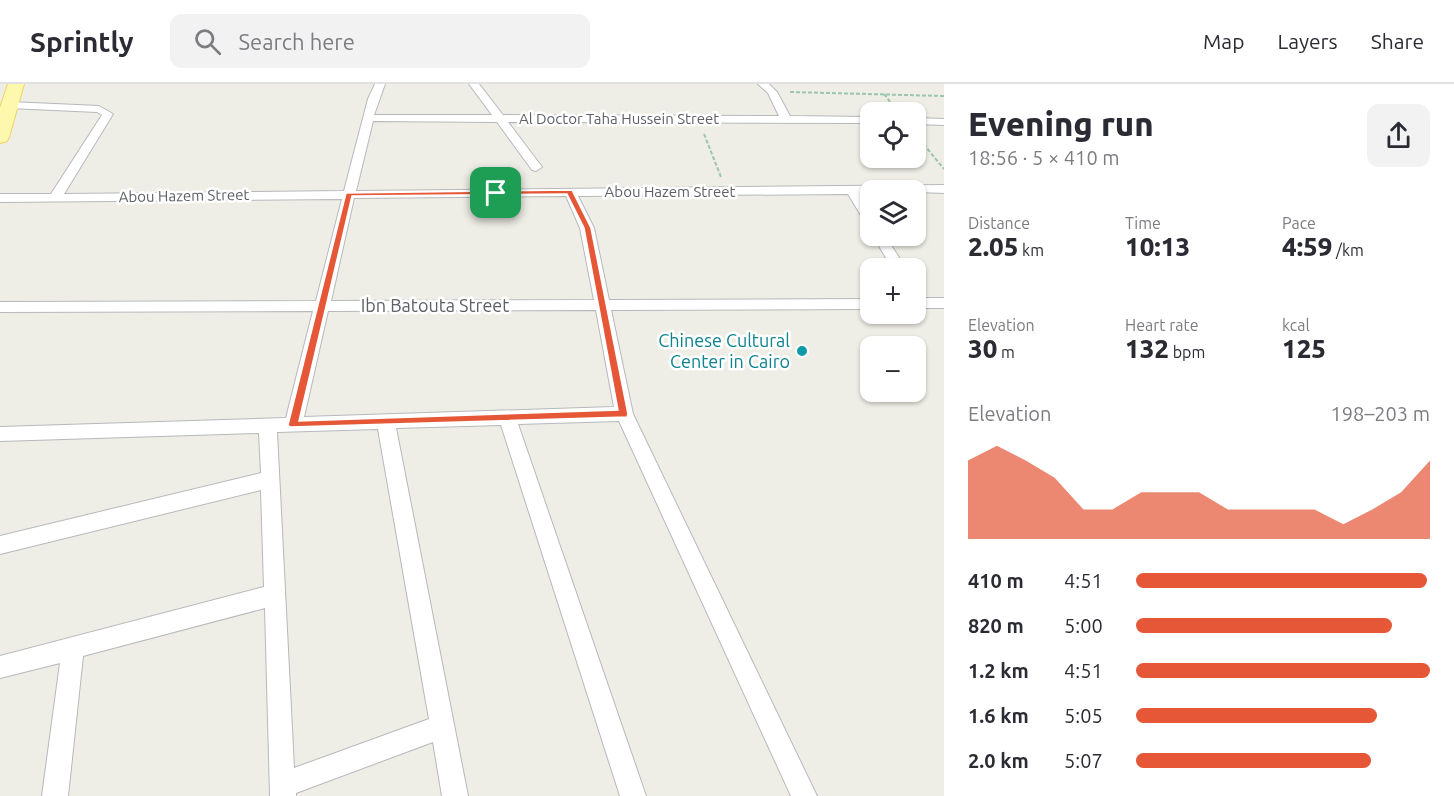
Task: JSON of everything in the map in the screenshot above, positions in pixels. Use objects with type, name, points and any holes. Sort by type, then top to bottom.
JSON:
[{"type":"main road","points":[[0,137],[16,84]]},
{"type":"street","points":[[293,425],[349,194],[380,84]]},
{"type":"street","points":[[474,84],[536,167]]},
{"type":"street","points":[[767,88],[786,120]]},
{"type":"street","points":[[10,105],[99,109],[108,114],[55,198]]},
{"type":"street","name":"Al Doctor Taha Hussein Street","points":[[369,118],[860,120]]},
{"type":"street","points":[[926,121],[944,122]]},
{"type":"street","name":"Abou Hazem Street","points":[[0,198],[570,192],[728,193],[944,189]]},
{"type":"street","points":[[853,191],[860,203]]},
{"type":"street","points":[[570,192],[587,228],[624,414],[804,796]]},
{"type":"street","points":[[926,302],[944,303]]},
{"type":"street","name":"Ibn Batouta Street","points":[[0,308],[860,304]]},
{"type":"street","points":[[0,434],[624,414]]},
{"type":"street","points":[[507,418],[633,796]]},
{"type":"street","points":[[386,422],[454,796]]},
{"type":"street","points":[[268,426],[283,790],[441,727]]},
{"type":"street","points":[[0,544],[271,480]]},
{"type":"street","points":[[0,667],[275,595]]},
{"type":"street","points":[[55,796],[73,648]]},
{"type":"path","points":[[767,88],[944,96]]},
{"type":"path","points":[[883,94],[890,102]]},
{"type":"path","points":[[698,120],[728,193]]},
{"type":"path","points":[[926,147],[944,169]]},
{"type":"place","name":"Chinese Cultural Center in Cairo","points":[[802,351]]},
{"type":"route","points":[[570,192],[587,228],[624,414],[293,425],[349,194],[496,193],[570,192]]}]
